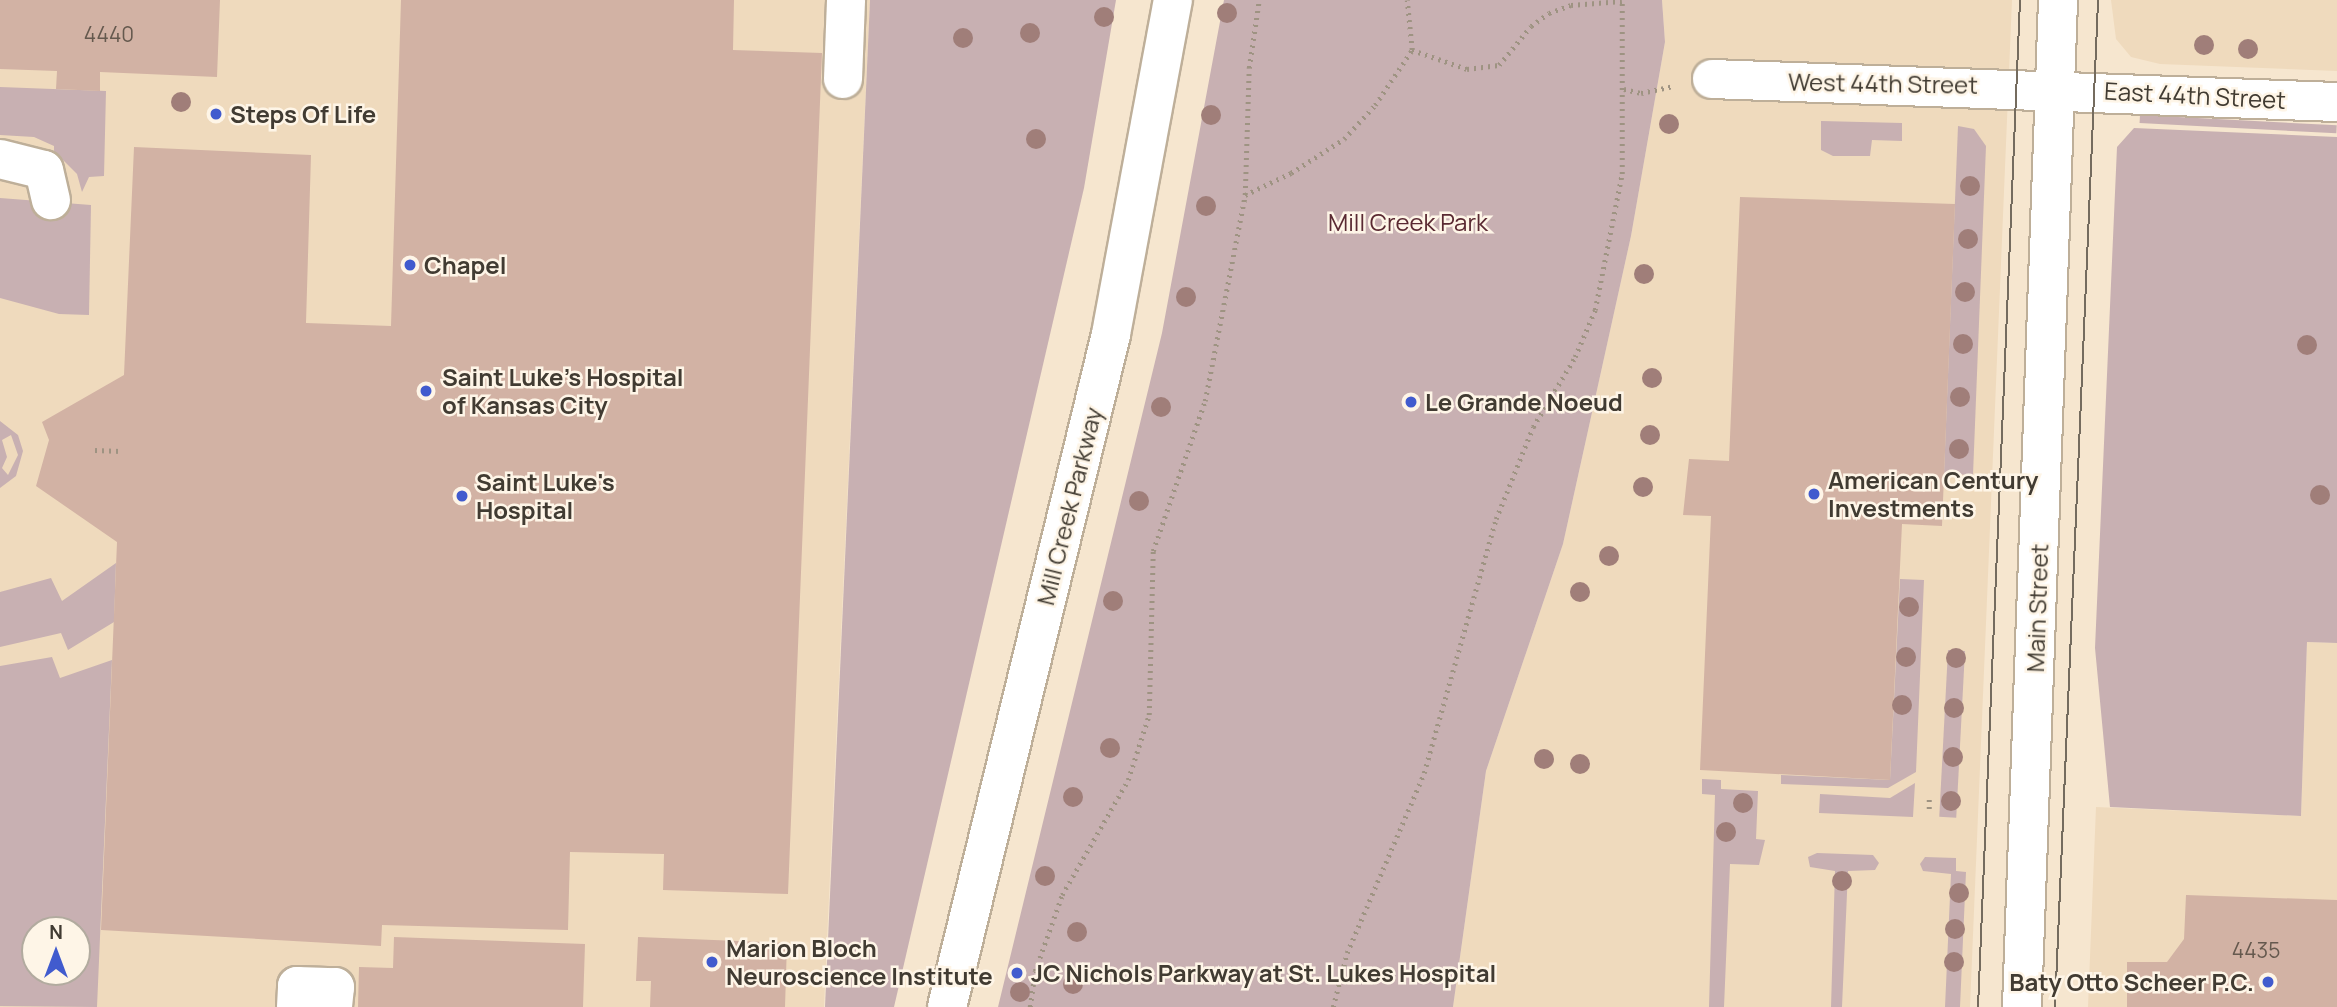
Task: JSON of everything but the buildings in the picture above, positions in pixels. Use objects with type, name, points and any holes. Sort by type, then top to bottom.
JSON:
[{"type":"main road","points":[[843,79],[846,0]]},
{"type":"main road","name":"Mill Creek Parkway","points":[[947,1007],[1111,334],[1173,0]]},
{"type":"main road","name":"Main Street","points":[[2022,1007],[2058,0]]},
{"type":"main road","name":"West 44th Street","points":[[1712,79],[2053,88]]},
{"type":"main road","name":"East 44th Street","points":[[2053,88],[2337,102]]},
{"type":"main road","points":[[0,159],[44,170],[51,200]]},
{"type":"main road","points":[[296,1007],[297,986],[335,987],[334,1007]]},
{"type":"path","points":[[1030,1007],[1035,971],[1062,895],[1142,746],[1152,664],[1153,551],[1205,401],[1245,195],[1249,68],[1259,0]]},
{"type":"path","points":[[1245,195],[1344,139],[1375,105],[1412,50],[1408,0]]},
{"type":"path","points":[[1333,1007],[1347,953],[1424,773],[1496,519],[1533,427],[1575,357],[1595,310],[1622,174],[1622,1],[1571,5],[1549,13],[1531,26],[1499,65],[1467,69],[1412,50]]},
{"type":"path","points":[[1624,89],[1641,93],[1712,79]]},
{"type":"path","points":[[95,450],[121,451]]},
{"type":"path","points":[[1929,797],[1929,809]]},
{"type":"shaded area","name":"Saint Luke's Hospital of Kansas City","points":[[0,0],[870,0],[824,1007],[0,1007]]},
{"type":"shaded area","points":[[1662,0],[2012,0],[1970,1007],[1453,1007],[1486,771],[1563,544],[1631,236],[1665,42]]},
{"type":"shaded area","points":[[2111,0],[2337,0],[2337,71],[2160,64],[2131,57],[2116,39]]},
{"type":"shaded area","points":[[2307,642],[2337,643],[2337,1007],[2088,1007],[2096,807],[2301,816]]},
{"type":"green space","points":[[870,0],[1116,0],[1084,188],[894,1007],[825,1007]]},
{"type":"green space","name":"Mill Creek Park","points":[[1224,0],[1662,0],[1665,42],[1631,236],[1563,544],[1486,771],[1453,1007],[998,1007],[1162,333]]},
{"type":"green space","points":[[0,87],[106,91],[104,176],[89,177],[82,192],[77,174],[54,151],[54,146],[34,137],[0,135]]},
{"type":"green space","points":[[2140,115],[2337,125],[2336,133],[2140,123]]},
{"type":"green space","points":[[1821,121],[1902,123],[1902,141],[1872,140],[1870,156],[1833,156],[1821,150]]},
{"type":"green space","points":[[1958,126],[1974,129],[1986,146],[1973,475],[1944,474]]},
{"type":"green space","points":[[2134,128],[2337,137],[2337,643],[2307,642],[2301,816],[2110,807],[2095,648],[2117,147]]},
{"type":"green space","points":[[0,198],[91,205],[89,315],[59,314],[0,298]]},
{"type":"green space","points":[[0,421],[18,435],[23,451],[16,476],[0,488]],"holes":[[[11,435],[18,455],[8,475],[2,468],[7,457],[2,440]]]},
{"type":"green space","points":[[116,563],[114,622],[68,650],[61,633],[0,647],[0,592],[51,578],[62,601]]},
{"type":"green space","points":[[1900,579],[1924,580],[1916,772],[1888,788],[1781,784],[1781,775],[1890,780]]},
{"type":"green space","points":[[1948,650],[1965,651],[1956,818],[1939,817]]},
{"type":"green space","points":[[52,657],[60,678],[112,660],[97,1007],[0,1006],[0,666]]},
{"type":"green space","points":[[1702,779],[1721,780],[1721,789],[1758,791],[1756,839],[1765,840],[1759,865],[1730,864],[1724,1007],[1709,1007],[1715,795],[1702,794]]},
{"type":"green space","points":[[1915,783],[1913,817],[1819,813],[1820,794],[1890,798]]},
{"type":"green space","points":[[1817,853],[1873,855],[1879,863],[1875,870],[1848,871],[1842,1007],[1831,1007],[1835,871],[1810,867],[1808,857]]},
{"type":"green space","points":[[1925,857],[1956,858],[1956,871],[1966,872],[1960,1007],[1945,1007],[1951,874],[1923,871],[1920,864]]},
{"type":"tram line","points":[[1978,1007],[2020,0]]},
{"type":"tram line","points":[[2055,1007],[2098,0]]},
{"type":"place","name":"Steps Of Life","points":[[216,114]]},
{"type":"place","name":"Chapel","points":[[410,265]]},
{"type":"place","name":"Saint Luke's Hospital of Kansas City","points":[[426,391]]},
{"type":"place","name":"Le Grande Noeud","points":[[1411,402]]},
{"type":"place","name":"American Century Investments","points":[[1814,494]]},
{"type":"place","name":"Saint Luke's Hospital","points":[[462,496]]},
{"type":"place","name":"Marion Bloch Neuroscience Institute","points":[[712,962]]},
{"type":"place","name":"JC Nichols Parkway at St. Lukes Hospital","points":[[1017,973]]},
{"type":"place","name":"Baty Otto Scheer P.C.","points":[[2268,982]]}]
